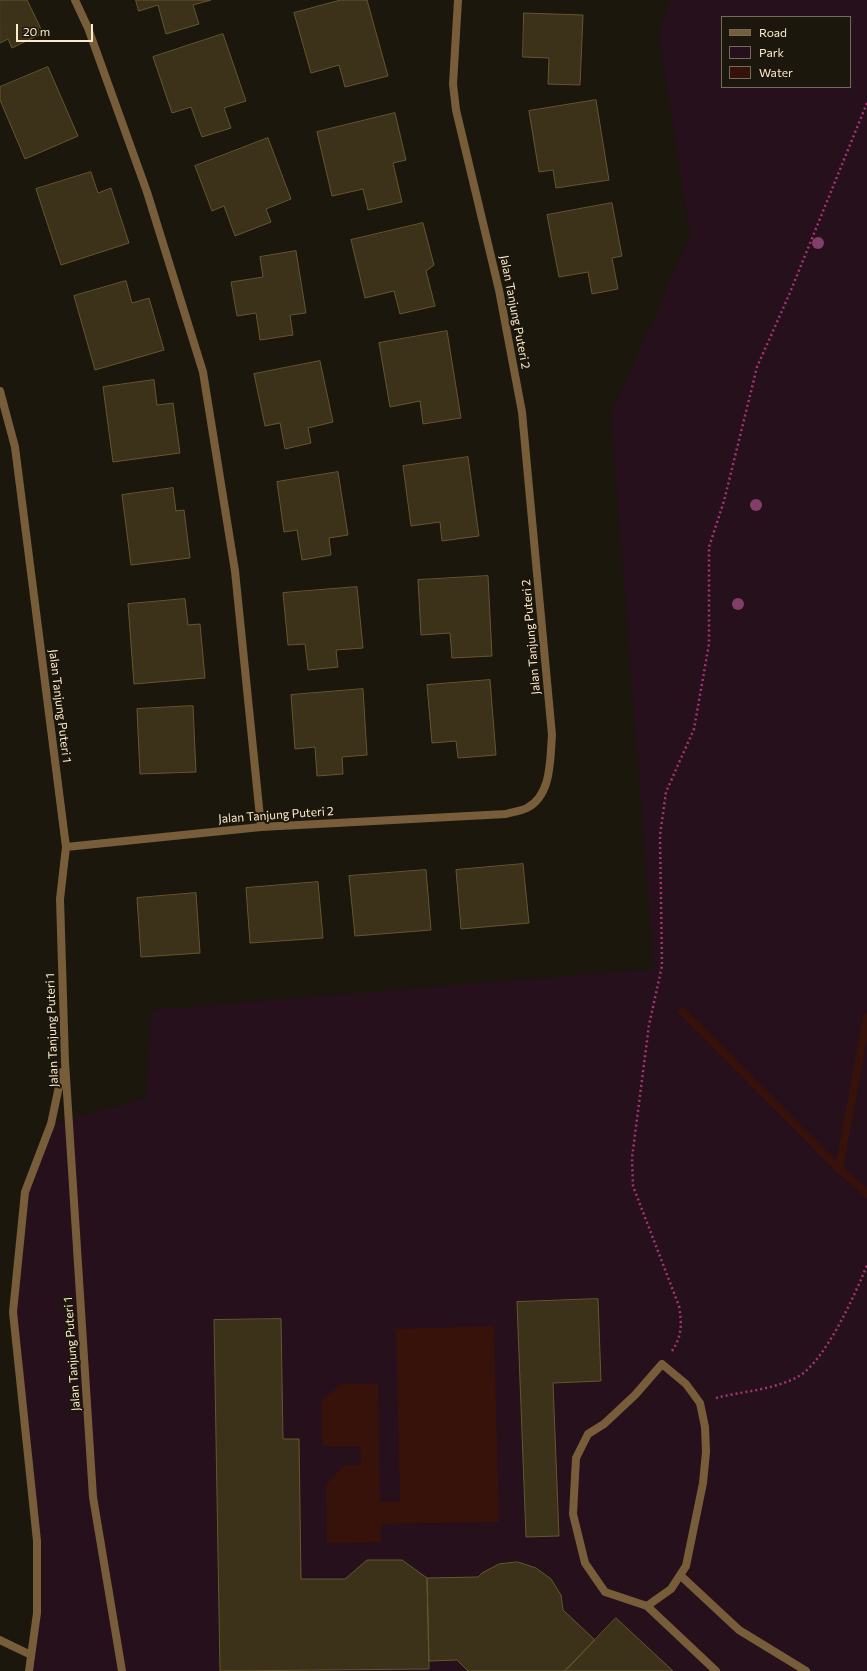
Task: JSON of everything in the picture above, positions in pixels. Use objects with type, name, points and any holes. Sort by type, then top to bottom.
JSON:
[{"type":"street","points":[[75,0],[88,28],[147,192],[203,372],[235,571],[261,827]]},
{"type":"street","name":"Jalan Tanjung Puteri 2","points":[[66,847],[261,827],[506,814],[528,808],[541,795],[548,778],[552,735],[522,412],[499,290],[456,110],[452,84],[458,0]]},
{"type":"street","name":"Jalan Tanjung Puteri 1","points":[[0,391],[15,447],[66,847],[60,899],[65,1062],[93,1497],[122,1671]]},
{"type":"street","points":[[29,1671],[37,1613],[37,1541],[13,1312],[24,1192],[52,1124],[65,1062]]},
{"type":"street","points":[[647,1606],[671,1589],[686,1566],[704,1483],[706,1452],[705,1426],[700,1403],[686,1384],[662,1364],[635,1395],[604,1424],[588,1434],[576,1458],[573,1514],[585,1563],[605,1592],[647,1606],[716,1671]]},
{"type":"street","points":[[680,1575],[739,1630],[806,1671]]},
{"type":"street","points":[[0,1640],[31,1655]]},
{"type":"path","points":[[662,1364],[678,1342],[682,1326],[679,1306],[633,1186],[632,1158],[649,1026],[662,966],[660,835],[666,792],[694,729],[710,644],[709,547],[724,501],[757,367],[789,295],[867,103]]},
{"type":"path","points":[[700,1403],[779,1385],[800,1376],[818,1358],[853,1301],[867,1265]]},
{"type":"green space","points":[[670,0],[867,0],[867,1671],[29,1671],[37,1613],[37,1541],[13,1312],[25,1192],[51,1124],[146,1098],[152,1010],[654,969],[611,414],[690,236],[659,34]]},
{"type":"water","points":[[494,1326],[499,1522],[381,1524],[381,1542],[327,1543],[326,1485],[344,1465],[361,1465],[360,1446],[322,1446],[322,1400],[341,1384],[378,1384],[380,1502],[400,1501],[396,1329]]},
{"type":"building","points":[[0,0],[27,0],[43,33],[12,48],[8,39],[0,43]]},
{"type":"building","points":[[136,0],[211,0],[193,5],[199,24],[166,34],[158,5],[139,11]]},
{"type":"building","points":[[341,0],[367,0],[388,76],[345,87],[339,65],[311,73],[294,13]]},
{"type":"building","points":[[524,13],[583,15],[580,85],[548,84],[549,58],[523,57]]},
{"type":"building","points":[[223,34],[246,101],[224,108],[231,128],[202,137],[191,107],[172,113],[153,57]]},
{"type":"building","points":[[48,67],[78,136],[25,159],[0,100],[0,87]]},
{"type":"building","points":[[596,100],[609,180],[556,188],[553,170],[539,172],[529,111]]},
{"type":"building","points":[[395,113],[406,160],[393,163],[402,202],[368,210],[363,189],[332,196],[317,132]]},
{"type":"building","points":[[268,138],[291,199],[266,209],[271,222],[235,236],[224,206],[212,211],[195,166]]},
{"type":"building","points":[[91,172],[98,193],[111,188],[129,243],[61,265],[36,189]]},
{"type":"building","points":[[612,203],[622,256],[612,258],[618,289],[592,294],[588,272],[559,277],[547,215]]},
{"type":"building","points":[[423,223],[434,265],[426,271],[435,306],[400,314],[394,291],[365,298],[351,240]]},
{"type":"building","points":[[296,251],[306,313],[290,315],[293,335],[260,340],[256,313],[237,316],[231,282],[263,277],[260,257]]},
{"type":"building","points":[[126,281],[132,303],[149,298],[164,350],[95,370],[74,296]]},
{"type":"building","points":[[447,331],[461,418],[423,424],[420,401],[390,407],[379,343]]},
{"type":"building","points":[[320,361],[333,422],[308,428],[311,443],[285,449],[280,423],[265,426],[254,374]]},
{"type":"building","points":[[154,380],[157,405],[173,403],[180,453],[113,462],[103,387]]},
{"type":"building","points":[[468,457],[479,536],[442,541],[440,522],[411,526],[403,466]]},
{"type":"building","points":[[338,472],[348,535],[329,538],[331,555],[302,560],[297,530],[284,532],[277,482]]},
{"type":"building","points":[[173,488],[176,511],[184,510],[190,558],[131,565],[122,495]]},
{"type":"building","points":[[488,576],[492,656],[452,658],[450,633],[421,635],[418,580]]},
{"type":"building","points":[[357,587],[363,648],[336,650],[338,667],[308,670],[305,644],[288,645],[283,593]]},
{"type":"building","points":[[185,599],[188,625],[200,624],[205,678],[134,684],[128,604]]},
{"type":"building","points":[[490,680],[496,755],[458,758],[456,741],[432,743],[427,685]]},
{"type":"building","points":[[363,689],[367,755],[342,757],[343,774],[317,776],[315,747],[295,749],[291,695]]},
{"type":"building","points":[[193,706],[196,772],[140,774],[137,709]]},
{"type":"building","points":[[523,864],[529,923],[461,929],[456,870]]},
{"type":"building","points":[[426,870],[431,930],[355,936],[349,876]]},
{"type":"building","points":[[318,882],[323,938],[250,943],[246,888]]},
{"type":"building","points":[[196,893],[200,953],[141,957],[137,898]]},
{"type":"building","points":[[598,1299],[601,1381],[553,1383],[559,1536],[526,1537],[517,1302]]},
{"type":"building","points":[[281,1319],[283,1439],[299,1439],[301,1579],[345,1579],[367,1560],[402,1560],[427,1578],[429,1669],[220,1671],[214,1320]]},
{"type":"building","points":[[518,1562],[536,1568],[551,1579],[561,1595],[563,1610],[595,1640],[565,1671],[468,1671],[457,1660],[429,1661],[427,1578],[478,1577],[482,1573],[499,1564]]},
{"type":"building","points":[[616,1618],[673,1671],[565,1671]]},
{"type":"waterway","points":[[682,1011],[839,1169],[867,1193]]},
{"type":"waterway","points":[[839,1169],[867,1017]]}]
